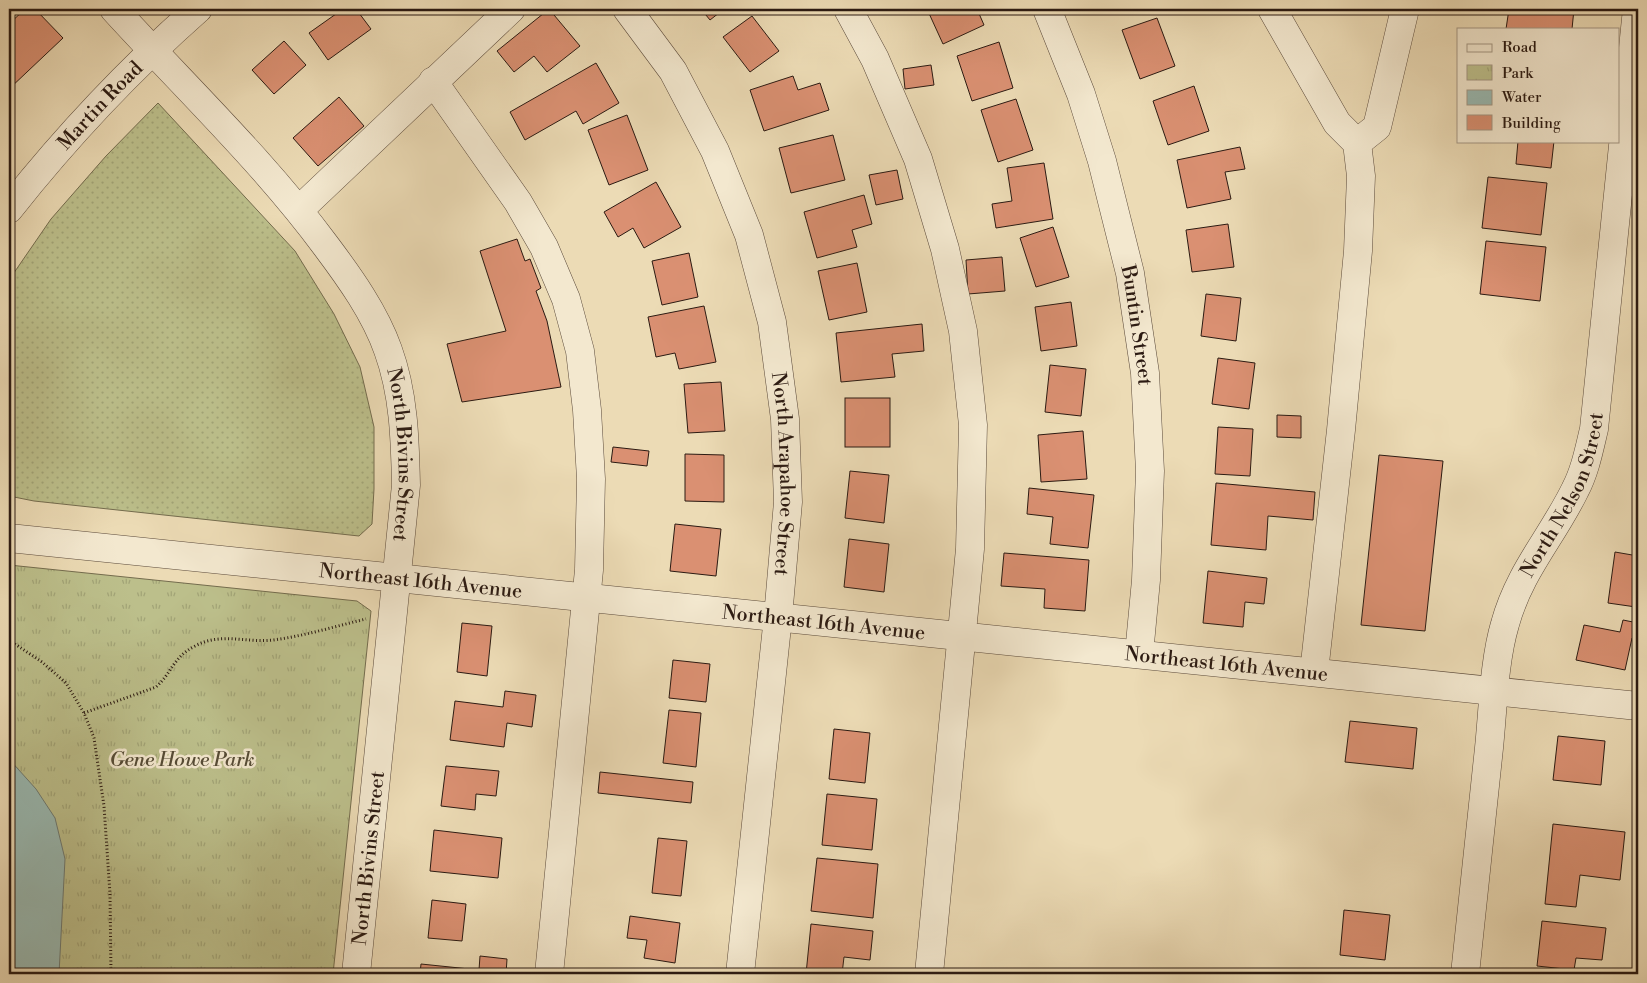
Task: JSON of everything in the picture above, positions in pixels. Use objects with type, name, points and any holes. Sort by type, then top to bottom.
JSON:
[{"type":"street","points":[[114,9],[151,50]]},
{"type":"street","name":"Martin Road","points":[[14,191],[68,139],[151,50],[198,9]]},
{"type":"street","points":[[299,210],[511,9]]},
{"type":"street","name":"North Arapahoe Street","points":[[627,9],[673,71],[715,151],[749,235],[772,322],[785,419],[788,502],[778,617],[740,974]]},
{"type":"street","points":[[848,9],[875,59],[918,159],[945,249],[963,331],[972,425],[970,549],[928,974]]},
{"type":"street","name":"Buntin Street","points":[[1047,9],[1081,94],[1102,161],[1130,273],[1145,372],[1150,471],[1146,580],[1139,654]]},
{"type":"street","points":[[1272,9],[1337,123],[1357,143],[1361,176],[1358,251],[1341,430],[1314,672]]},
{"type":"street","points":[[1357,143],[1377,127],[1405,9]]},
{"type":"street","name":"North Nelson Street","points":[[1465,974],[1495,691],[1504,625],[1513,599],[1529,566],[1576,490],[1588,460],[1594,429],[1637,9]]},
{"type":"street","name":"North Bivins Street","points":[[151,50],[267,173],[299,210],[346,273],[375,320],[388,350],[400,391],[405,436],[406,485],[356,974]]},
{"type":"street","points":[[433,81],[518,202],[544,247],[566,299],[580,351],[587,410],[591,479],[587,597],[549,974]]},
{"type":"street","name":"Northeast 16th Avenue","points":[[9,538],[1638,706]]},
{"type":"path","points":[[84,713],[156,687],[162,682],[176,660],[196,645],[212,640],[231,638],[258,640],[288,638],[374,618]]},
{"type":"path","points":[[9,640],[42,662],[66,683],[84,713],[94,738],[104,806],[110,894],[111,974]]},
{"type":"green space","points":[[158,103],[295,251],[334,314],[360,367],[374,427],[374,489],[372,524],[359,536],[34,501],[9,496],[9,280],[51,219],[106,156]]},
{"type":"green space","name":"Gene Howe Park","points":[[9,565],[357,601],[371,611],[333,974],[9,974]]},
{"type":"water","points":[[9,759],[36,789],[55,818],[65,859],[59,974],[9,974]]},
{"type":"building","points":[[25,9],[35,9],[63,38],[9,89],[9,24]]},
{"type":"building","points":[[343,9],[356,9],[371,29],[328,60],[309,33]]},
{"type":"building","points":[[549,9],[580,46],[547,72],[534,56],[514,72],[497,51]]},
{"type":"building","points":[[701,9],[724,9],[710,20]]},
{"type":"building","points":[[927,9],[977,9],[984,25],[943,44]]},
{"type":"building","points":[[1509,9],[1574,9],[1572,28],[1506,28]]},
{"type":"building","points":[[752,16],[779,51],[750,72],[723,37]]},
{"type":"building","points":[[1157,18],[1175,66],[1140,79],[1122,30]]},
{"type":"building","points":[[284,41],[306,65],[274,94],[252,70]]},
{"type":"building","points":[[999,42],[1013,88],[972,101],[957,56]]},
{"type":"building","points":[[596,63],[619,103],[583,124],[576,111],[525,140],[510,112]]},
{"type":"building","points":[[931,65],[934,85],[905,89],[903,69]]},
{"type":"building","points":[[793,76],[798,90],[820,83],[829,110],[764,131],[750,90]]},
{"type":"building","points":[[1194,86],[1209,131],[1168,145],[1153,101]]},
{"type":"building","points":[[339,97],[364,126],[318,166],[293,138]]},
{"type":"building","points":[[1016,99],[1033,150],[998,162],[981,110]]},
{"type":"building","points":[[627,115],[648,170],[609,185],[588,130]]},
{"type":"building","points":[[833,135],[845,180],[791,193],[779,148]]},
{"type":"building","points":[[1518,142],[1554,142],[1551,168],[1516,164]]},
{"type":"building","points":[[1240,147],[1245,169],[1225,172],[1231,199],[1187,208],[1177,160]]},
{"type":"building","points":[[1044,163],[1053,219],[996,228],[992,204],[1012,201],[1007,168]]},
{"type":"building","points":[[897,170],[903,199],[876,205],[869,175]]},
{"type":"building","points":[[1488,177],[1547,183],[1541,235],[1482,228]]},
{"type":"building","points":[[656,182],[681,227],[644,248],[633,228],[618,237],[604,212]]},
{"type":"building","points":[[864,195],[872,224],[852,230],[857,247],[817,258],[804,212]]},
{"type":"building","points":[[1228,224],[1234,267],[1192,272],[1186,230]]},
{"type":"building","points":[[1053,227],[1069,277],[1036,287],[1020,238]]},
{"type":"building","points":[[517,239],[525,261],[530,259],[541,288],[536,291],[547,321],[561,387],[462,402],[447,344],[506,331],[480,251]]},
{"type":"building","points":[[1486,241],[1546,247],[1540,301],[1480,294]]},
{"type":"building","points":[[689,253],[698,297],[662,305],[652,261]]},
{"type":"building","points":[[1002,257],[1005,291],[968,294],[966,260]]},
{"type":"building","points":[[857,263],[867,312],[829,320],[818,271]]},
{"type":"building","points":[[1206,294],[1241,298],[1236,341],[1201,336]]},
{"type":"building","points":[[1071,302],[1077,346],[1041,351],[1035,307]]},
{"type":"building","points":[[704,306],[716,362],[679,369],[675,353],[656,357],[648,317]]},
{"type":"building","points":[[922,324],[924,351],[892,354],[895,377],[841,382],[836,333]]},
{"type":"building","points":[[1218,358],[1255,363],[1249,409],[1212,404]]},
{"type":"building","points":[[1050,365],[1086,369],[1081,416],[1045,412]]},
{"type":"building","points":[[721,382],[725,431],[688,433],[684,384]]},
{"type":"building","points":[[845,398],[890,398],[890,447],[845,447]]},
{"type":"building","points":[[1277,415],[1301,416],[1301,438],[1277,437]]},
{"type":"building","points":[[1218,427],[1253,429],[1250,476],[1215,474]]},
{"type":"building","points":[[1083,431],[1087,479],[1041,482],[1038,435]]},
{"type":"building","points":[[613,447],[649,451],[647,466],[611,462]]},
{"type":"building","points":[[685,454],[724,455],[724,502],[685,501]]},
{"type":"building","points":[[1379,455],[1443,461],[1425,631],[1361,625]]},
{"type":"building","points":[[850,471],[889,475],[884,523],[845,518]]},
{"type":"building","points":[[1216,483],[1315,492],[1313,520],[1268,516],[1266,550],[1211,545]]},
{"type":"building","points":[[1029,488],[1094,495],[1088,548],[1050,544],[1053,517],[1027,514]]},
{"type":"building","points":[[675,524],[721,529],[716,576],[670,571]]},
{"type":"building","points":[[849,539],[889,544],[884,592],[844,587]]},
{"type":"building","points":[[1615,552],[1638,556],[1638,595],[1636,607],[1608,603]]},
{"type":"building","points":[[1004,553],[1089,560],[1085,611],[1044,608],[1045,589],[1001,586]]},
{"type":"building","points":[[1208,571],[1267,578],[1264,604],[1245,602],[1243,627],[1203,623]]},
{"type":"building","points":[[1623,620],[1638,623],[1638,640],[1632,638],[1625,670],[1576,660],[1584,625],[1620,632]]},
{"type":"building","points":[[462,623],[492,626],[487,676],[457,672]]},
{"type":"building","points":[[673,660],[710,664],[706,702],[669,698]]},
{"type":"building","points":[[505,691],[536,695],[532,727],[507,723],[504,747],[450,740],[455,701],[503,707]]},
{"type":"building","points":[[669,710],[701,713],[696,767],[663,763]]},
{"type":"building","points":[[1350,721],[1417,728],[1413,769],[1345,762]]},
{"type":"building","points":[[834,729],[870,733],[865,783],[829,779]]},
{"type":"building","points":[[1558,736],[1605,741],[1601,785],[1553,780]]},
{"type":"building","points":[[446,766],[499,771],[496,796],[476,794],[475,810],[441,806]]},
{"type":"building","points":[[600,772],[693,782],[691,803],[598,793]]},
{"type":"building","points":[[827,794],[877,799],[872,850],[822,845]]},
{"type":"building","points":[[1553,824],[1625,832],[1620,880],[1580,875],[1576,907],[1545,904]]},
{"type":"building","points":[[434,830],[502,838],[498,878],[430,871]]},
{"type":"building","points":[[658,838],[687,841],[681,896],[652,893]]},
{"type":"building","points":[[817,858],[878,864],[873,918],[811,911]]},
{"type":"building","points":[[432,900],[466,904],[462,941],[428,938]]},
{"type":"building","points":[[1344,910],[1390,915],[1385,960],[1340,955]]},
{"type":"building","points":[[630,916],[680,923],[675,963],[644,958],[647,940],[627,938]]},
{"type":"building","points":[[1542,921],[1606,928],[1602,960],[1576,958],[1574,970],[1537,966]]},
{"type":"building","points":[[811,924],[873,931],[870,960],[844,957],[842,974],[806,974]]},
{"type":"building","points":[[480,956],[507,959],[506,974],[420,974],[421,964],[479,970]]}]
